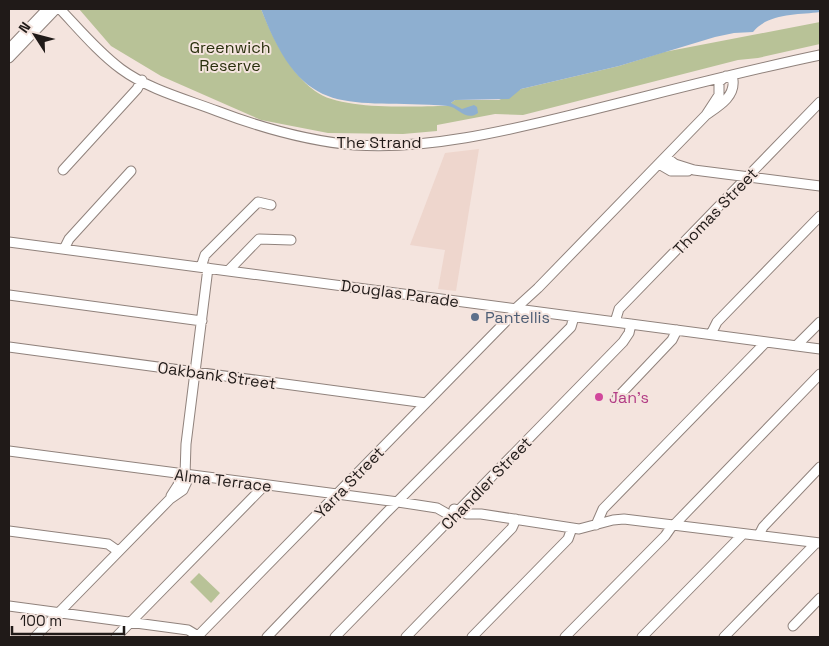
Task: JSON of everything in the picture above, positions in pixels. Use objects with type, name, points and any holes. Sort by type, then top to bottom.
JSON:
[{"type":"street","points":[[9,49],[47,9]]},
{"type":"street","points":[[9,58],[58,9]]},
{"type":"street","name":"The Strand","points":[[58,9],[102,54],[122,70],[142,80],[186,99],[277,132],[309,139],[357,145],[435,141],[522,127],[820,55]]},
{"type":"street","name":"Yarra Street","points":[[198,637],[508,321],[516,309],[706,115],[730,95],[726,79]]},
{"type":"street","name":"Yarra Street","points":[[706,115],[719,95],[726,79]]},
{"type":"street","points":[[63,170],[137,89],[142,80]]},
{"type":"street","name":"Thomas Street","points":[[615,322],[619,308],[820,102]]},
{"type":"street","points":[[662,160],[671,171],[694,170],[820,186]]},
{"type":"street","points":[[64,249],[69,239],[131,171]]},
{"type":"street","points":[[35,637],[170,499],[178,485],[184,474],[186,444],[202,321],[205,255],[258,202],[271,205]]},
{"type":"street","points":[[711,334],[716,324],[820,216]]},
{"type":"street","points":[[228,271],[259,239],[291,240]]},
{"type":"street","name":"Douglas Parade","points":[[9,242],[820,349]]},
{"type":"street","name":"Yarra Street","points":[[532,311],[531,299],[538,288]]},
{"type":"street","points":[[9,295],[202,321]]},
{"type":"street","points":[[501,326],[504,307]]},
{"type":"street","points":[[267,637],[571,327],[574,317]]},
{"type":"street","points":[[796,346],[820,322]]},
{"type":"street","name":"Chandler Street","points":[[335,637],[623,342],[629,334],[632,324]]},
{"type":"street","points":[[617,398],[672,340],[677,330]]},
{"type":"street","points":[[596,525],[601,511],[611,503],[766,342]]},
{"type":"street","name":"Oakbank Street","points":[[9,347],[426,403]]},
{"type":"street","points":[[565,637],[666,536],[673,526],[820,374]]},
{"type":"street","name":"Alma Terrace","points":[[9,450],[436,508],[447,507],[467,514],[481,514],[572,528],[584,528],[615,519]]},
{"type":"street","points":[[759,535],[762,528],[820,467]]},
{"type":"street","points":[[116,637],[265,485]]},
{"type":"street","points":[[611,503],[608,512],[615,519],[818,543]]},
{"type":"street","points":[[406,637],[512,528],[516,520]]},
{"type":"street","points":[[472,637],[568,539],[572,528]]},
{"type":"street","points":[[9,531],[110,545],[118,551]]},
{"type":"street","points":[[642,637],[743,534]]},
{"type":"street","points":[[724,637],[818,543]]},
{"type":"street","points":[[792,626],[820,598]]},
{"type":"street","points":[[9,606],[188,630],[198,637]]},
{"type":"shaded area","points":[[479,149],[456,291],[438,289],[445,250],[410,245],[445,153]]},
{"type":"green space","name":"Greenwich Reserve","points":[[79,9],[261,9],[283,54],[297,74],[315,91],[342,102],[398,107],[447,106],[455,100],[499,100],[521,89],[619,66],[664,52],[820,22],[820,44],[758,58],[738,60],[523,115],[495,114],[437,125],[437,131],[403,134],[328,133],[261,120],[161,76],[111,46]]},
{"type":"green space","points":[[199,573],[220,593],[211,603],[190,582]]},
{"type":"water","points":[[261,9],[820,9],[820,12],[775,18],[759,26],[753,32],[715,37],[619,66],[521,89],[509,99],[455,100],[451,103],[462,109],[474,105],[477,107],[478,113],[470,116],[448,106],[382,104],[333,98],[313,88],[294,72],[277,46]]},
{"type":"place","name":"Pantellis","points":[[475,317]]},
{"type":"place","name":"Jan's","points":[[599,397]]}]
